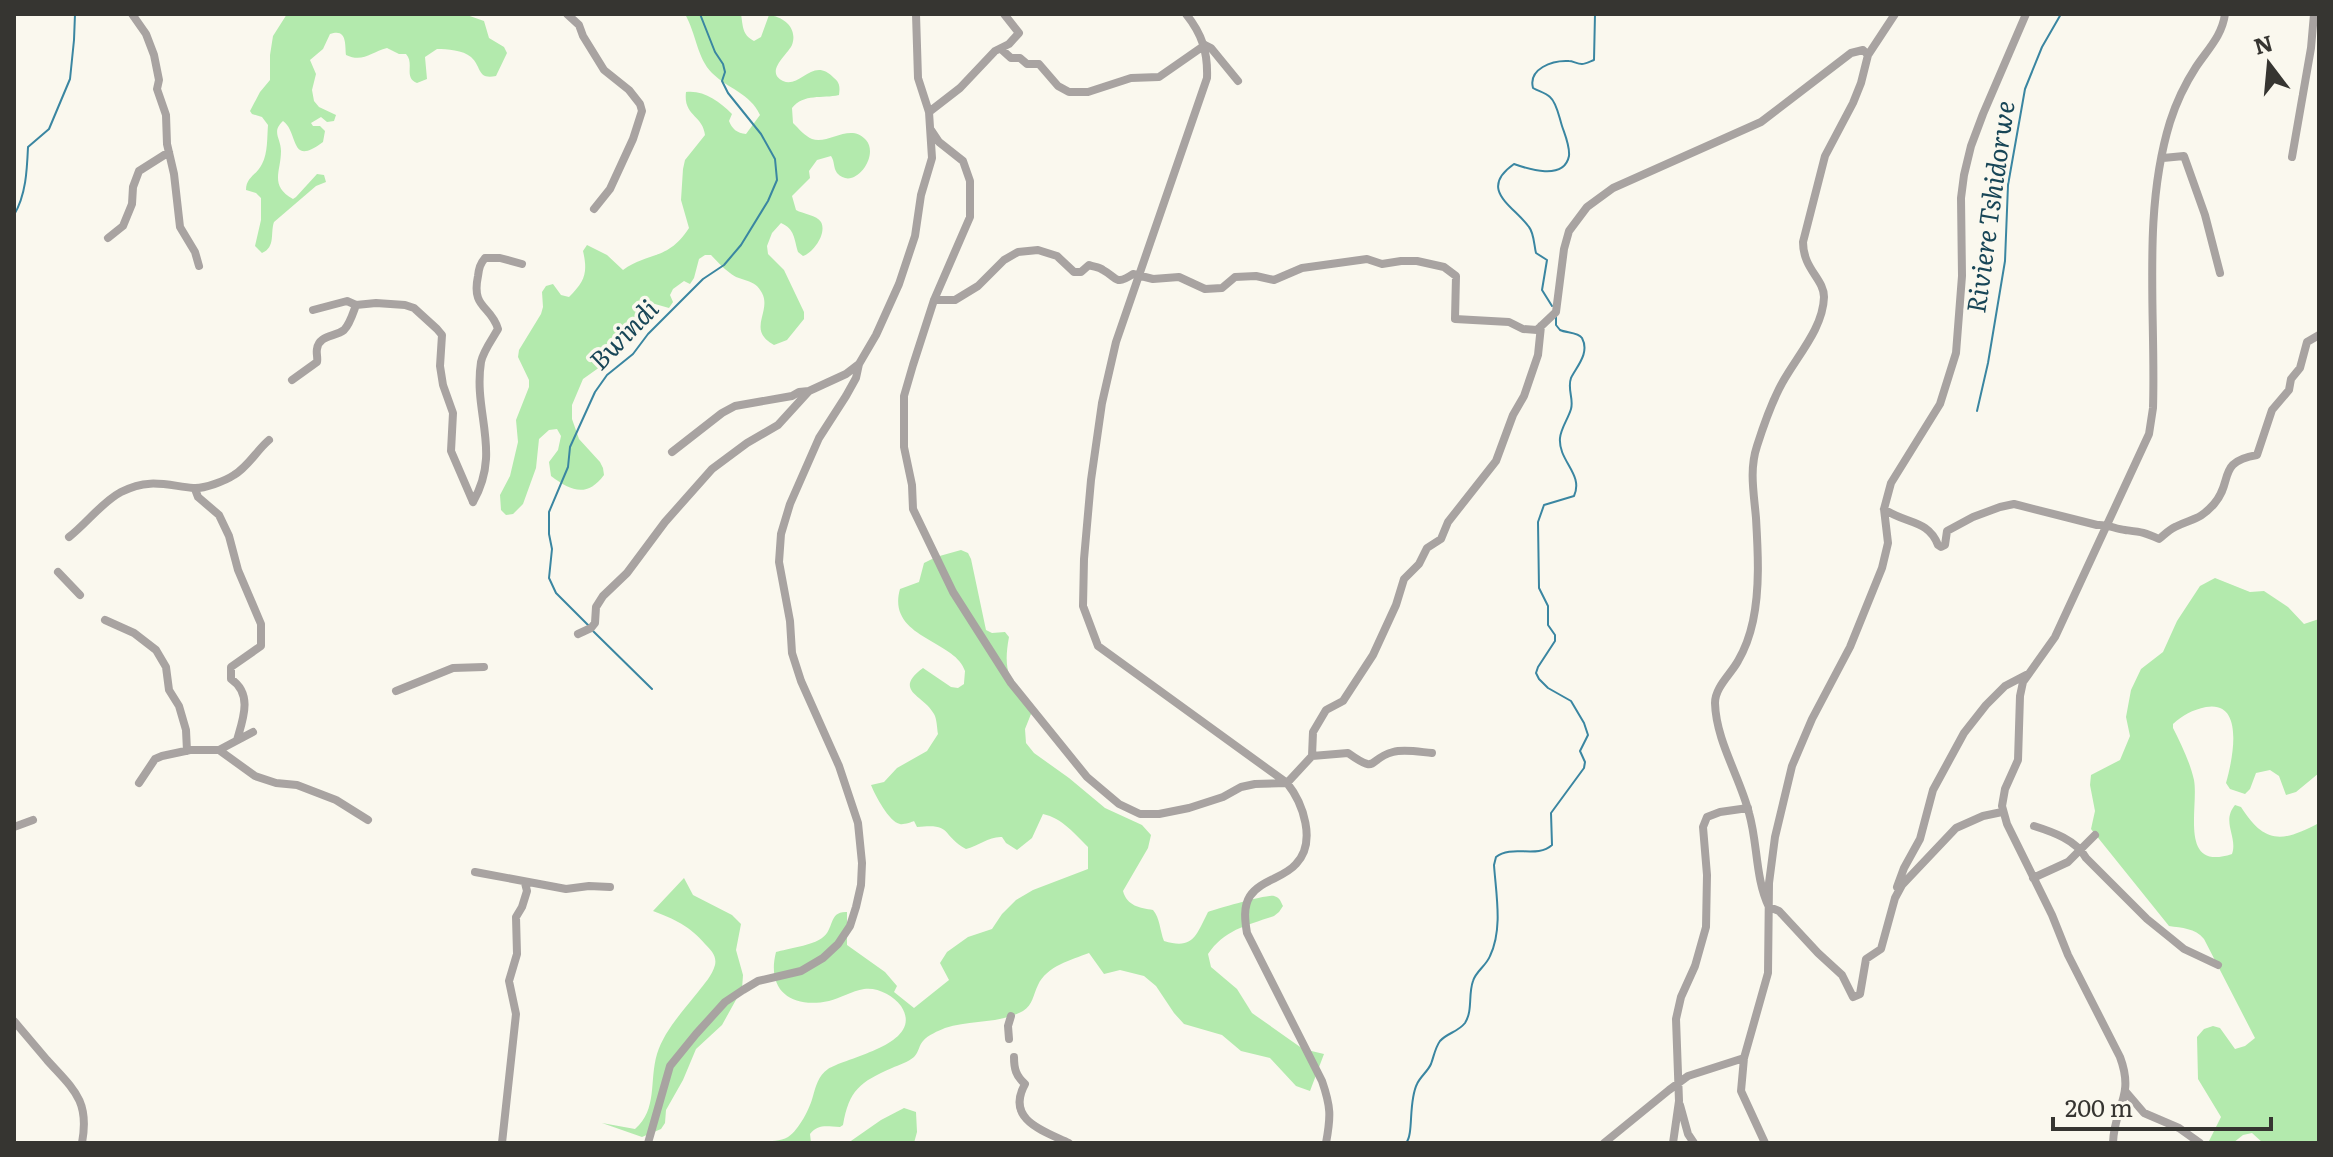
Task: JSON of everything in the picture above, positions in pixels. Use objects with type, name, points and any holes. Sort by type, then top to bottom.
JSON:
[{"type":"street","points":[[132,14],[146,34],[154,55],[159,80],[157,89],[166,115],[180,227],[195,252],[199,266]]},
{"type":"street","points":[[567,14],[579,25],[604,70],[629,90],[642,111],[610,189],[594,209]]},
{"type":"street","points":[[648,1143],[670,1066],[696,1034],[725,1002],[758,981],[801,971],[823,958],[838,944],[850,926],[856,907],[862,863],[858,823],[839,766],[801,681],[792,653],[790,621],[779,562],[781,534],[790,504],[819,438],[851,387],[859,364],[876,335],[899,284],[915,236],[921,195],[932,158],[929,112],[918,78],[916,14]]},
{"type":"street","points":[[929,112],[960,88],[995,51],[1019,33],[1004,14]]},
{"type":"street","points":[[1186,14],[1205,45],[1207,78],[1116,342],[1102,403],[1091,480],[1083,606],[1098,646],[1287,783],[1303,808],[1306,829],[1304,848],[1297,863],[1259,887],[1249,897],[1244,915],[1247,933],[1322,1081],[1330,1103],[1326,1143]]},
{"type":"street","points":[[1895,14],[1868,55],[1861,83],[1818,176],[1803,253],[1821,285],[1824,301],[1820,317],[1805,347],[1779,388],[1755,450],[1752,471],[1758,556],[1753,620],[1747,644],[1718,689],[1715,699],[1717,722],[1748,808],[1756,839],[1761,889],[1769,907],[1779,911],[1842,975],[1853,997],[1860,994],[1866,959],[1881,949],[1904,868],[1920,839],[1933,790],[1964,733],[2005,686],[2030,672]]},
{"type":"street","points":[[1765,1143],[1741,1091],[1744,1058],[1768,973],[1769,883],[1775,837],[1792,766],[1812,719],[1850,647],[1882,568],[1888,543],[1884,509],[1891,483],[1940,404],[1956,353],[1962,276],[1961,198],[1964,175],[1983,114],[2026,14]]},
{"type":"street","points":[[2113,1143],[2113,1128],[2126,1092],[2126,1075],[2120,1057],[2068,955],[2002,812],[2005,789],[2018,760],[2023,682],[2055,637],[2149,434],[2153,408],[2153,211],[2169,123],[2197,66],[2220,33],[2225,14]]},
{"type":"street","points":[[2292,157],[2314,14]]},
{"type":"street","points":[[1001,49],[1011,58],[1020,58],[1027,64],[1039,64],[1058,86],[1069,92],[1088,92],[1131,78],[1159,77],[1205,45]]},
{"type":"street","points":[[1205,45],[1238,81]]},
{"type":"street","points":[[934,300],[955,300],[978,286],[1004,260],[1018,252],[1038,250],[1057,256],[1074,272],[1081,272],[1089,265],[1103,270],[1115,280],[1123,281],[1133,274],[1153,279],[1179,277],[1205,289],[1222,288],[1235,277],[1256,276],[1274,280],[1302,268],[1367,259],[1382,264],[1417,261],[1444,267],[1456,276],[1455,319],[1509,322],[1523,329],[1537,330],[1556,312],[1569,231],[1587,207],[1613,188],[1761,122],[1851,53],[1863,50],[1868,55]]},
{"type":"street","points":[[931,130],[939,142],[963,161],[970,181],[970,217],[934,300],[904,396],[904,447],[912,485],[913,509],[953,592],[1011,683],[1087,777],[1119,804],[1140,814],[1189,808],[1255,784],[1287,783],[1312,756],[1313,732],[1326,710],[1343,701],[1373,655],[1396,605],[1404,579],[1419,564],[1427,548],[1441,539],[1448,522],[1496,461],[1538,355],[1541,326]]},
{"type":"street","points":[[108,238],[123,226],[132,204],[133,187],[139,171],[169,152]]},
{"type":"street","points":[[2163,158],[2184,156],[2205,215],[2220,273]]},
{"type":"street","points":[[313,310],[347,301],[356,305],[376,303],[414,308],[442,335],[440,366],[445,394],[453,413],[451,451],[473,502],[484,483],[487,449],[480,395],[481,359],[498,329],[495,319],[476,297],[477,282],[485,258],[500,258],[522,264]]},
{"type":"street","points":[[292,380],[317,362],[319,342],[343,331],[356,305]]},
{"type":"street","points":[[1884,509],[1895,517],[1910,520],[1929,530],[1941,547],[1945,545],[1947,531],[1973,517],[2014,504],[2097,525],[2137,530],[2159,539],[2175,527],[2197,520],[2217,502],[2231,467],[2240,458],[2257,455],[2272,410],[2289,390],[2291,379],[2300,368],[2307,342],[2319,335]]},
{"type":"street","points":[[672,452],[735,406],[809,391],[846,374],[859,364]]},
{"type":"street","points":[[578,634],[591,628],[595,623],[596,607],[603,596],[627,573],[665,522],[712,469],[778,425],[809,391]]},
{"type":"street","points":[[69,537],[106,502],[123,491],[152,483],[173,483],[195,489],[235,475],[269,440]]},
{"type":"street","points":[[195,489],[198,497],[219,515],[224,525],[238,570],[261,624],[261,646],[231,667],[231,679],[238,684],[245,702],[237,740]]},
{"type":"street","points":[[58,572],[80,595]]},
{"type":"street","points":[[105,620],[134,633],[156,650],[166,667],[169,690],[179,706],[186,730],[187,751]]},
{"type":"street","points":[[396,691],[453,668],[484,667]]},
{"type":"street","points":[[139,783],[155,759],[187,751],[219,750],[253,732]]},
{"type":"street","points":[[219,750],[255,776],[276,783],[297,785],[336,800],[368,820]]},
{"type":"street","points":[[1312,756],[1348,753],[1364,764],[1372,765],[1394,752],[1432,753]]},
{"type":"street","points":[[1694,1143],[1688,1134],[1679,1101],[1676,1019],[1706,927],[1707,875],[1703,827],[1707,817],[1748,808]]},
{"type":"street","points":[[1895,898],[1902,885],[1956,828],[1983,816],[2002,812]]},
{"type":"street","points":[[14,827],[33,820]]},
{"type":"street","points":[[2034,826],[2054,832],[2081,849],[2086,858],[2161,931],[2184,949],[2218,965]]},
{"type":"street","points":[[2033,878],[2068,862],[2095,835]]},
{"type":"street","points":[[475,872],[566,889],[610,887]]},
{"type":"street","points":[[502,1143],[516,1014],[509,981],[517,954],[516,917],[527,891],[525,883]]},
{"type":"street","points":[[1009,1039],[1011,1016]]},
{"type":"street","points":[[14,1021],[68,1080],[78,1096],[85,1128],[82,1143]]},
{"type":"street","points":[[1014,1057],[1017,1077],[1025,1084],[1019,1099],[1023,1116],[1042,1132],[1069,1143]]},
{"type":"street","points":[[1604,1143],[1688,1076],[1744,1058]]},
{"type":"street","points":[[2126,1092],[2144,1113],[2179,1128],[2200,1143]]},
{"type":"street","points":[[1673,1143],[1679,1101]]},
{"type":"green space","points":[[287,14],[464,14],[484,21],[489,38],[504,47],[507,53],[496,76],[490,77],[483,74],[468,55],[455,50],[437,49],[425,57],[427,79],[417,83],[411,77],[406,54],[387,48],[362,57],[352,57],[346,55],[342,35],[330,34],[323,49],[310,60],[316,74],[312,90],[314,101],[336,115],[334,121],[327,122],[321,117],[311,123],[325,131],[323,142],[312,149],[300,150],[283,121],[277,132],[281,151],[278,178],[281,189],[293,199],[317,174],[324,175],[326,182],[316,186],[274,222],[271,243],[262,253],[255,246],[261,220],[261,198],[246,190],[248,182],[264,160],[268,125],[262,117],[250,111],[270,80],[273,36]]},
{"type":"green space","points":[[685,14],[741,14],[745,33],[754,41],[761,37],[769,15],[788,24],[793,33],[792,45],[776,68],[778,77],[783,81],[795,81],[820,70],[834,78],[839,87],[839,95],[808,98],[797,103],[792,108],[793,123],[812,139],[846,133],[860,135],[866,140],[870,155],[863,170],[851,178],[837,173],[831,156],[817,160],[809,171],[810,178],[792,196],[796,210],[821,222],[822,231],[811,251],[803,256],[798,252],[786,225],[781,223],[772,233],[767,246],[768,254],[784,270],[804,312],[804,319],[787,340],[774,345],[762,333],[764,300],[759,288],[734,276],[711,255],[705,255],[699,259],[690,284],[684,281],[673,289],[670,295],[673,302],[669,308],[648,304],[614,357],[583,379],[572,405],[572,419],[579,439],[600,462],[604,475],[591,487],[579,490],[551,476],[549,462],[558,450],[561,436],[557,429],[549,430],[539,439],[536,468],[523,504],[513,514],[506,515],[501,510],[500,495],[510,476],[518,442],[516,420],[529,387],[529,380],[518,357],[519,350],[541,314],[542,292],[546,286],[553,284],[561,295],[569,297],[584,276],[583,251],[587,245],[607,255],[623,270],[673,246],[689,228],[681,200],[683,169],[685,160],[705,135],[701,123],[687,106],[686,92],[711,97],[722,105],[732,114],[729,121],[740,133],[746,134],[760,115],[751,101],[707,67]]},
{"type":"green space","points":[[961,550],[968,553],[971,559],[986,630],[1005,632],[1009,637],[1007,660],[1010,677],[1033,709],[1025,729],[1026,743],[1034,753],[1105,808],[1142,825],[1151,835],[1148,848],[1123,891],[1131,903],[1153,910],[1164,941],[1188,942],[1197,934],[1208,912],[1262,897],[1274,896],[1280,900],[1283,906],[1274,916],[1229,934],[1208,954],[1211,967],[1237,989],[1252,1013],[1303,1049],[1324,1054],[1310,1091],[1296,1086],[1270,1058],[1241,1051],[1222,1035],[1184,1024],[1156,986],[1144,976],[1120,970],[1104,974],[1089,953],[1060,964],[1047,973],[1031,1003],[1023,1011],[1004,1018],[945,1028],[928,1037],[912,1059],[872,1078],[858,1089],[840,1127],[817,1128],[810,1134],[811,1143],[758,1142],[781,1140],[792,1134],[807,1112],[818,1081],[825,1072],[894,1039],[903,1030],[906,1019],[894,998],[874,989],[816,1003],[793,999],[779,987],[775,977],[776,952],[818,940],[826,934],[837,914],[847,912],[847,945],[885,972],[897,986],[894,992],[914,1008],[949,980],[940,963],[947,952],[968,937],[992,929],[1016,900],[1033,890],[1088,869],[1088,847],[1068,827],[1050,816],[1043,814],[1032,838],[1017,850],[1002,837],[966,849],[941,828],[917,827],[914,821],[896,822],[883,808],[871,785],[884,782],[897,768],[927,751],[938,734],[934,714],[910,688],[914,676],[923,668],[951,687],[958,688],[964,684],[965,671],[959,661],[912,628],[903,618],[898,605],[900,589],[919,582],[924,563]]},
{"type":"green space","points":[[2215,578],[2250,592],[2264,591],[2288,607],[2304,624],[2319,619],[2319,773],[2296,792],[2286,795],[2279,776],[2270,770],[2256,773],[2245,794],[2230,789],[2226,783],[2233,734],[2227,713],[2219,707],[2192,711],[2173,724],[2173,728],[2194,780],[2195,834],[2204,854],[2215,857],[2232,854],[2229,817],[2235,805],[2241,807],[2258,828],[2276,836],[2295,834],[2319,823],[2319,1143],[2263,1143],[2252,1133],[2243,1135],[2233,1143],[2208,1143],[2221,1117],[2198,1079],[2197,1037],[2204,1029],[2213,1026],[2220,1028],[2235,1049],[2255,1038],[2204,939],[2192,931],[2169,926],[2091,829],[2095,811],[2091,775],[2120,760],[2130,736],[2126,717],[2131,690],[2141,669],[2163,652],[2177,621],[2200,586]]},
{"type":"green space","points":[[684,878],[693,895],[732,915],[741,924],[736,950],[743,975],[742,989],[722,1025],[696,1049],[666,1110],[661,1129],[642,1137],[602,1123],[635,1129],[642,1121],[650,1104],[657,1054],[664,1037],[708,980],[715,965],[713,953],[694,932],[653,911]]},
{"type":"green space","points":[[904,1108],[916,1112],[914,1143],[848,1143],[881,1120]]},
{"type":"waterway","points":[[14,215],[23,191],[28,147],[49,129],[70,79],[75,14]]},
{"type":"waterway","name":"Bwindi","points":[[589,626],[556,593],[549,578],[552,549],[549,512],[568,467],[570,447],[595,392],[607,375],[633,354],[648,334],[703,279],[724,265],[741,245],[777,180],[775,159],[761,134],[722,81],[725,72],[723,64],[700,14]]},
{"type":"waterway","points":[[1552,306],[1542,290],[1547,260],[1536,253],[1531,230],[1502,197],[1499,182],[1503,173],[1514,164],[1545,171],[1553,171],[1566,164],[1569,148],[1556,106],[1548,96],[1533,88],[1532,81],[1538,71],[1549,64],[1569,61],[1582,64],[1594,60],[1595,14]]},
{"type":"waterway","name":"Riviere Tshidorwe","points":[[1977,411],[2005,261],[2008,185],[2025,89],[2042,47],[2061,14]]},
{"type":"waterway","points":[[1406,1143],[1417,1084],[1430,1067],[1440,1041],[1465,1023],[1473,981],[1494,946],[1498,923],[1496,857],[1509,852],[1539,851],[1552,845],[1551,813],[1584,768],[1580,751],[1588,735],[1584,723],[1571,701],[1548,688],[1536,673],[1555,641],[1555,635],[1548,625],[1548,606],[1539,588],[1538,522],[1544,505],[1574,496],[1576,481],[1560,446],[1560,438],[1572,405],[1571,378],[1584,349],[1580,336],[1560,330],[1556,325],[1556,315]]},
{"type":"waterway","name":"Bwindi","points":[[593,631],[652,689]]}]
